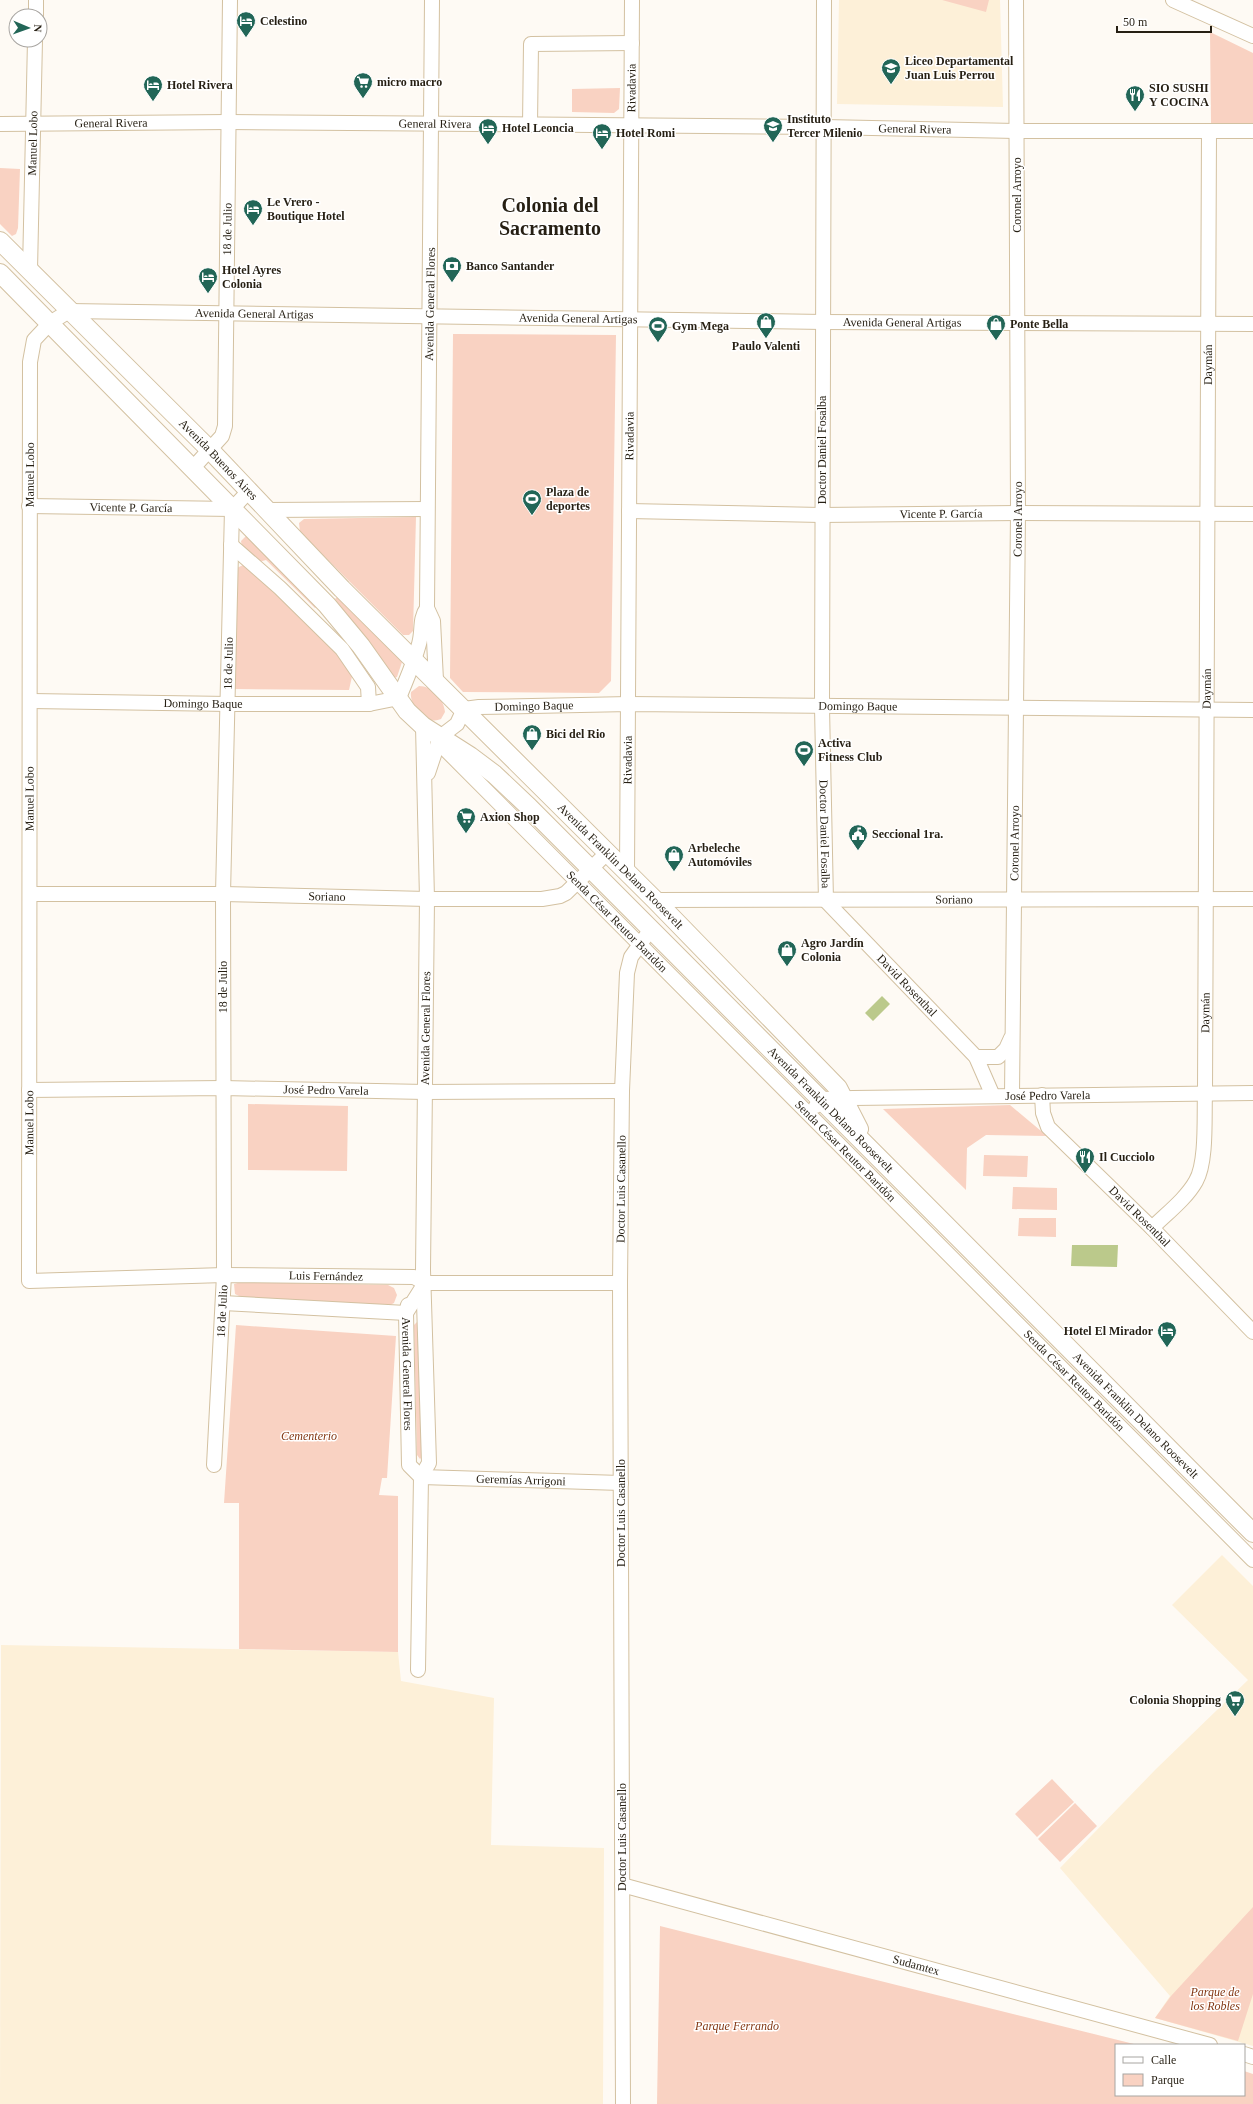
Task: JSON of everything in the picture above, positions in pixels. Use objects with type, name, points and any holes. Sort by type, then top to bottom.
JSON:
[{"type":"main road","name":"Avenida Buenos Aires","points":[[0,241],[210,450],[265,510],[336,583],[436,680]]},
{"type":"main road","name":"Avenida Buenos Aires","points":[[0,273],[326,605],[362,646],[399,698]]},
{"type":"main road","name":"Avenida Franklin Delano Roosevelt","points":[[436,680],[655,900],[840,1093],[867,1144]]},
{"type":"main road","name":"Avenida Franklin Delano Roosevelt","points":[[399,698],[408,711],[439,739],[494,774],[822,1099],[1253,1533]]},
{"type":"street","name":"18 de Julio","points":[[192,469],[222,436],[225,426],[230,0]]},
{"type":"street","name":"Avenida General Flores","points":[[432,0],[427,608],[433,620],[436,680]]},
{"type":"street","name":"Rivadavia","points":[[627,873],[632,0]]},
{"type":"street","name":"Doctor Daniel Fosalba","points":[[824,0],[821,515],[822,707],[826,901]]},
{"type":"street","name":"Coronel Arroyo","points":[[1012,1095],[1011,1038],[1017,709],[1018,513],[1016,0]]},
{"type":"street","points":[[1173,0],[1253,36]]},
{"type":"street","points":[[530,125],[531,44],[632,43]]},
{"type":"street","name":"Manuel Lobo","points":[[30,270],[35,48]]},
{"type":"street","name":"General Rivera","points":[[0,124],[228,122],[431,125],[824,127],[1016,131],[1253,131]]},
{"type":"street","name":"Daymán","points":[[1152,1228],[1192,1188],[1199,1175],[1203,1156],[1205,1093],[1207,710],[1206,514],[1209,131]]},
{"type":"street","points":[[50,323],[69,311]]},
{"type":"street","name":"Avenida General Artigas","points":[[69,311],[630,320],[1253,324]]},
{"type":"street","name":"Manuel Lobo","points":[[29,1281],[31,701],[29,506],[30,362],[34,340],[50,323]]},
{"type":"street","points":[[232,509],[248,492]]},
{"type":"street","name":"Vicente P. García","points":[[29,506],[232,509]]},
{"type":"street","name":"18 de Julio","points":[[214,1465],[224,1275],[223,894],[232,509]]},
{"type":"street","points":[[265,510],[427,509]]},
{"type":"street","name":"Vicente P. García","points":[[629,511],[821,515],[1018,513],[1253,514]]},
{"type":"street","points":[[231,545],[280,588],[342,649],[368,687],[369,704]]},
{"type":"street","name":"Avenida General Flores","points":[[399,698],[414,660],[421,637],[422,616],[427,608]]},
{"type":"street","name":"Domingo Baque","points":[[31,701],[228,704],[369,704],[399,698]]},
{"type":"street","name":"Domingo Baque","points":[[464,709],[479,707],[629,704],[1017,709],[1253,710]]},
{"type":"street","points":[[439,739],[457,724],[464,709]]},
{"type":"street","name":"Avenida General Flores","points":[[418,1670],[421,1478],[429,1463],[421,1277],[425,1092],[426,899],[423,726]]},
{"type":"street","name":"Avenida General Flores","points":[[424,786],[439,739]]},
{"type":"street","name":"Senda César Reutor Baridón","points":[[439,739],[640,944],[1253,1560]]},
{"type":"street","name":"Soriano","points":[[30,894],[223,894],[426,899],[552,898],[566,893],[579,882],[607,853]]},
{"type":"street","name":"Soriano","points":[[655,900],[826,901],[1253,899]]},
{"type":"street","name":"David Rosenthal","points":[[826,901],[976,1057],[993,1096]]},
{"type":"street","name":"Doctor Luis Casanello","points":[[623,2104],[620,1283],[622,1091],[627,973],[631,957],[640,944],[674,920]]},
{"type":"street","points":[[976,1057],[998,1057],[1006,1049],[1011,1038]]},
{"type":"street","name":"José Pedro Varela","points":[[29,1090],[223,1088],[425,1092],[622,1091]]},
{"type":"street","name":"José Pedro Varela","points":[[822,1099],[840,1093],[993,1096],[1042,1094],[1253,1093]]},
{"type":"street","name":"David Rosenthal","points":[[1042,1094],[1043,1113],[1048,1127],[1152,1228],[1253,1332]]},
{"type":"street","points":[[808,1113],[822,1099]]},
{"type":"street","name":"Luis Fernández","points":[[29,1281],[224,1275],[421,1277],[620,1283]]},
{"type":"street","points":[[223,1303],[406,1313],[421,1277]]},
{"type":"street","name":"Avenida General Flores","points":[[406,1313],[409,1464],[421,1478]]},
{"type":"street","name":"Geremías Arrigoni","points":[[421,1478],[621,1483]]},
{"type":"street","points":[[1219,1527],[1232,1513]]},
{"type":"street","name":"Sudamtex","points":[[622,1885],[1206,2044]]},
{"type":"shaded area","points":[[839,0],[1000,0],[1003,107],[837,104]]},
{"type":"shaded area","points":[[882,996],[890,1004],[873,1021],[865,1013]]},
{"type":"shaded area","points":[[1072,1245],[1118,1245],[1117,1267],[1071,1266]]},
{"type":"shaded area","name":"Colonia Shopping","points":[[1222,1555],[1253,1586],[1253,2046],[1155,2018],[1170,1996],[1060,1868],[1156,1769],[1248,1680],[1172,1605]]},
{"type":"shaded area","points":[[1,1645],[398,1652],[401,1681],[494,1698],[491,1845],[604,1848],[603,2104],[0,2104]]},
{"type":"green space","points":[[942,0],[989,0],[986,12]]},
{"type":"green space","points":[[1210,32],[1253,53],[1253,124],[1211,123]]},
{"type":"green space","points":[[620,88],[619,109],[614,113],[572,112],[572,89]]},
{"type":"green space","points":[[0,168],[20,169],[18,228],[16,234],[12,236],[0,224]]},
{"type":"green space","name":"Plaza de deportes","points":[[453,334],[616,335],[611,681],[599,693],[463,692],[450,678]]},
{"type":"green space","points":[[416,517],[413,631],[409,635],[403,635],[300,532],[299,523],[304,519]]},
{"type":"green space","points":[[248,534],[318,605],[315,608],[266,560],[259,562],[242,547],[241,541]]},
{"type":"green space","points":[[247,563],[339,653],[353,672],[349,690],[234,689],[237,568]]},
{"type":"green space","points":[[340,594],[403,659],[397,677],[394,678],[335,599]]},
{"type":"green space","points":[[419,686],[428,688],[440,698],[445,712],[441,719],[430,720],[424,717],[416,709],[411,697],[411,692]]},
{"type":"green space","points":[[248,1104],[348,1106],[347,1171],[248,1170]]},
{"type":"green space","points":[[1010,1105],[1047,1136],[986,1135],[967,1148],[966,1190],[883,1109]]},
{"type":"green space","points":[[984,1155],[1028,1156],[1027,1177],[983,1176]]},
{"type":"green space","points":[[1013,1187],[1057,1188],[1057,1210],[1012,1209]]},
{"type":"green space","points":[[1019,1218],[1056,1218],[1056,1237],[1018,1236]]},
{"type":"green space","points":[[241,1282],[388,1285],[394,1288],[397,1295],[394,1303],[386,1307],[241,1297],[235,1294],[234,1284]]},
{"type":"green space","points":[[417,1322],[419,1323],[422,1457],[420,1459],[417,1455],[414,1325]]},
{"type":"green space","name":"Cementerio","points":[[236,1325],[396,1336],[387,1478],[382,1478],[379,1495],[398,1496],[398,1652],[239,1649],[239,1503],[224,1503]]},
{"type":"green space","points":[[1052,1779],[1074,1802],[1037,1837],[1015,1814]]},
{"type":"green space","points":[[1075,1803],[1097,1826],[1060,1862],[1038,1839]]},
{"type":"green space","name":"Parque de los Robles","points":[[1253,1907],[1253,1994],[1238,2041],[1155,2018],[1171,1996]]},
{"type":"green space","name":"Parque Ferrando","points":[[660,1926],[1134,2044],[1115,2044],[1115,2096],[1245,2096],[1245,2071],[1253,2074],[1253,2104],[657,2104]]},
{"type":"place","name":"Celestino","points":[[246,38]]},
{"type":"place","name":"Liceo Departamental Juan Luis Perrou","points":[[891,85]]},
{"type":"place","name":"micro macro","points":[[363,99]]},
{"type":"place","name":"Hotel Rivera","points":[[153,102]]},
{"type":"place","name":"SIO SUSHI Y COCINA","points":[[1135,112]]},
{"type":"place","name":"Instituto Tercer Milenio","points":[[773,143]]},
{"type":"place","name":"Hotel Leoncia","points":[[488,145]]},
{"type":"place","name":"Hotel Romi","points":[[602,150]]},
{"type":"place","name":"Le Vrero - Boutique Hotel","points":[[253,226]]},
{"type":"place","name":"Banco Santander","points":[[452,283]]},
{"type":"place","name":"Hotel Ayres Colonia","points":[[208,294]]},
{"type":"place","name":"Paulo Valenti","points":[[766,339]]},
{"type":"place","name":"Ponte Bella","points":[[996,341]]},
{"type":"place","name":"Gym Mega","points":[[658,343]]},
{"type":"place","name":"Plaza de deportes","points":[[532,516]]},
{"type":"place","name":"Bici del Rio","points":[[532,751]]},
{"type":"place","name":"Activa Fitness Club","points":[[804,767]]},
{"type":"place","name":"Axion Shop","points":[[466,834]]},
{"type":"place","name":"Seccional 1ra.","points":[[858,851]]},
{"type":"place","name":"Arbeleche Automóviles","points":[[674,872]]},
{"type":"place","name":"Agro Jardín Colonia","points":[[787,967]]},
{"type":"place","name":"Il Cucciolo","points":[[1085,1174]]},
{"type":"place","name":"Hotel El Mirador","points":[[1167,1348]]},
{"type":"place","name":"Colonia Shopping","points":[[1235,1717]]},
{"type":"district","name":"Colonia del Sacramento","points":[[550,216]]}]
